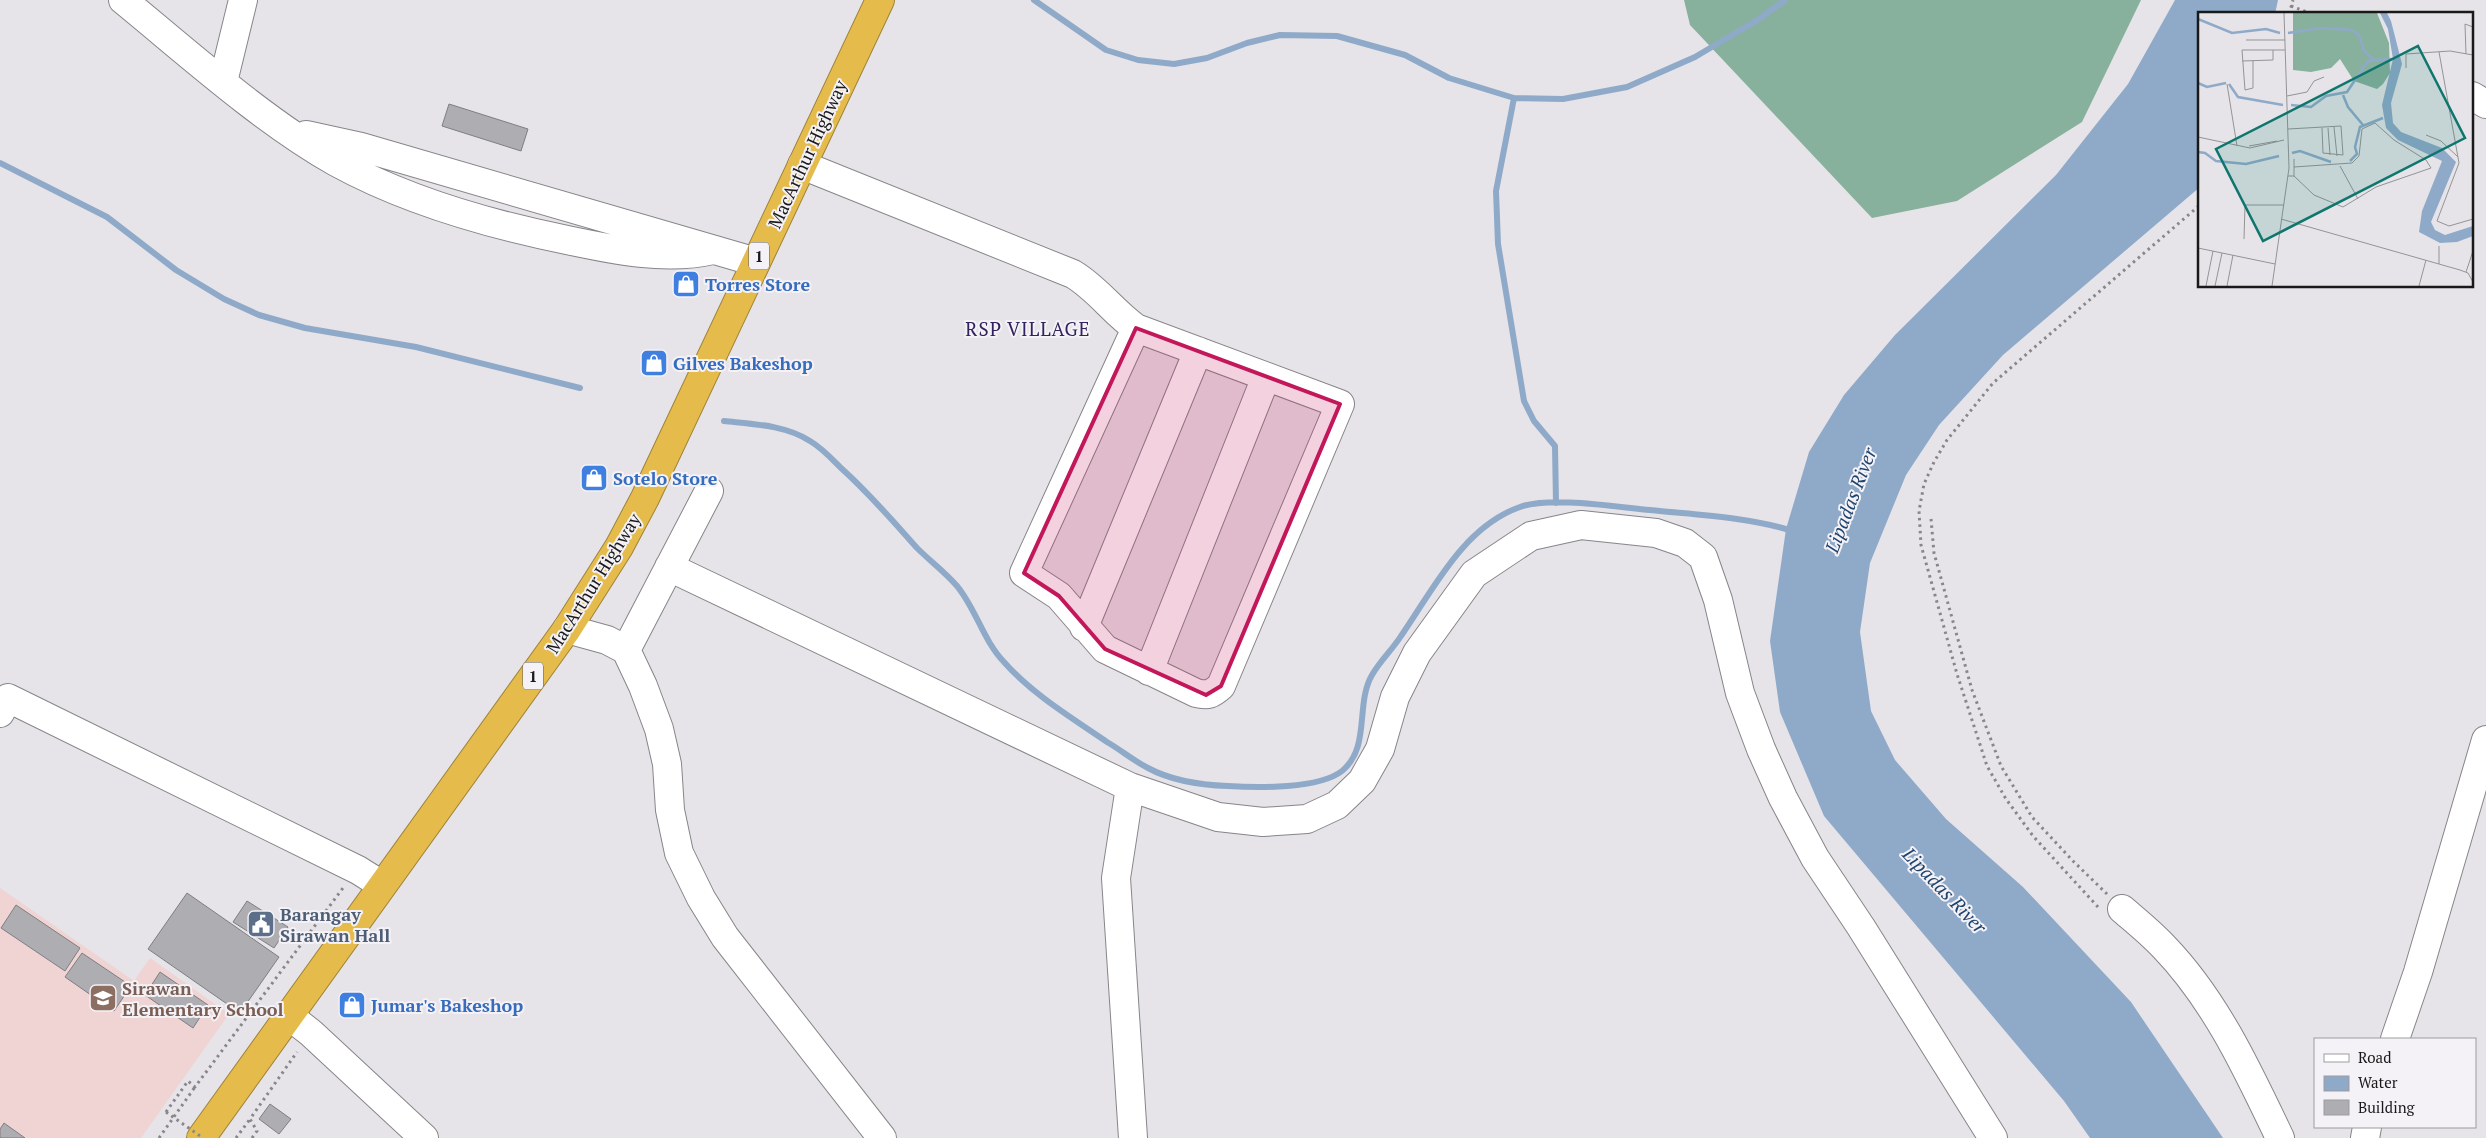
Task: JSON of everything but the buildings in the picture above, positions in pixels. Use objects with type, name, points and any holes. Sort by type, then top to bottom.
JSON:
[{"type":"highway","name":"MacArthur Highway","points":[[202,1138],[288,1015],[567,628],[602,574],[638,511],[880,0]]},
{"type":"street","points":[[123,0],[223,82],[289,131],[335,161],[374,182],[424,202],[556,238],[614,249],[687,255],[713,250],[756,262]]},
{"type":"street","points":[[223,82],[242,0]]},
{"type":"street","points":[[2474,97],[2486,104]]},
{"type":"street","points":[[802,165],[1073,274],[1091,285],[1120,318],[1136,328],[1340,404],[1222,686],[1213,693],[1206,695],[1196,693],[1105,648],[1084,627],[1059,596],[1024,573],[1136,328]]},
{"type":"street","points":[[1084,627],[1198,351]]},
{"type":"street","points":[[1149,671],[1266,376]]},
{"type":"street","points":[[626,650],[709,491]]},
{"type":"street","points":[[669,567],[1130,787],[1218,817],[1264,822],[1307,819],[1337,805],[1362,781],[1380,749],[1395,697],[1417,653],[1474,574],[1531,536],[1581,525],[1656,533],[1685,543],[1703,557],[1718,600],[1740,693],[1761,749],[1783,798],[1815,858],[1861,927],[1993,1138]]},
{"type":"street","points":[[567,628],[607,640],[626,650],[643,686],[659,729],[667,764],[670,810],[678,853],[701,898],[726,937],[882,1138]]},
{"type":"street","points":[[0,713],[8,698],[358,870],[382,885]]},
{"type":"street","points":[[2395,1038],[2418,972],[2486,740]]},
{"type":"street","points":[[1130,787],[1116,878],[1133,1138]]},
{"type":"street","points":[[2111,908],[2164,947],[2200,992],[2236,1048],[2280,1138]]},
{"type":"street","points":[[288,1015],[311,1033],[424,1138]]},
{"type":"path","points":[[2290,12],[2293,0]]},
{"type":"path","points":[[2291,6],[2307,12]]},
{"type":"path","points":[[2111,908],[2033,836],[2006,799],[1987,766],[1957,674],[1921,545],[1919,511],[1924,484],[1934,462],[1947,440],[1993,383],[2198,207]]},
{"type":"path","points":[[1931,519],[1934,553],[1972,690],[2001,766],[2032,817],[2111,908]]},
{"type":"path","points":[[160,1138],[195,1087],[358,870]]},
{"type":"path","points":[[236,1138],[311,1033]]},
{"type":"path","points":[[195,1087],[188,1081],[166,1112],[202,1138]]},
{"type":"path","points":[[250,1119],[257,1131],[252,1138]]},
{"type":"highlighted area","points":[[1136,328],[1340,404],[1221,686],[1206,695],[1105,649],[1059,596],[1024,573]]},
{"type":"shaded area","name":"Sirawan Elementary School","points":[[0,888],[134,981],[150,958],[229,1014],[141,1138],[0,1138]]},
{"type":"green space","points":[[1684,0],[2141,0],[2082,122],[1957,201],[1872,218],[1690,25]]},
{"type":"water","name":"Lipadas River","points":[[2175,0],[2278,0],[2275,12],[2198,12],[2198,189],[2003,355],[1939,425],[1906,475],[1870,563],[1860,632],[1871,711],[1895,760],[1946,819],[2023,887],[2131,1002],[2223,1138],[2090,1138],[2064,1101],[1824,816],[1780,712],[1770,641],[1786,529],[1809,452],[1844,395],[1895,335],[2056,175],[2128,84]]},
{"type":"waterway","points":[[1034,0],[1106,50],[1138,60],[1174,64],[1207,58],[1247,43],[1280,35],[1337,36],[1405,55],[1449,78],[1514,98],[1563,99],[1627,87],[1695,57],[1759,19],[1785,0]]},
{"type":"waterway","points":[[1514,98],[1496,191],[1498,244],[1524,401],[1534,421],[1555,446],[1556,503]]},
{"type":"waterway","points":[[0,163],[107,217],[176,270],[224,299],[259,315],[305,328],[416,347],[580,388]]},
{"type":"waterway","points":[[724,421],[780,428],[801,436],[819,447],[861,487],[917,548],[957,586],[964,595],[990,644],[1004,662],[1027,685],[1066,715],[1143,765],[1176,779],[1207,785],[1240,787],[1287,786],[1319,781],[1332,777],[1342,771],[1351,761],[1357,750],[1364,699],[1367,686],[1375,670],[1438,580],[1466,544],[1500,516],[1520,507],[1548,502],[1602,505],[1704,515],[1776,526],[1793,531]]},
{"type":"place","name":"Torres Store","points":[[686,284]]},
{"type":"place","name":"Gilves Bakeshop","points":[[654,363]]},
{"type":"place","name":"Sotelo Store","points":[[594,478]]},
{"type":"place","name":"Barangay Sirawan Hall","points":[[261,924]]},
{"type":"place","name":"Sirawan Elementary School","points":[[103,998]]},
{"type":"place","name":"Jumar's Bakeshop","points":[[352,1005]]},
{"type":"district","name":"RSP VILLAGE","points":[[1028,328]]}]
